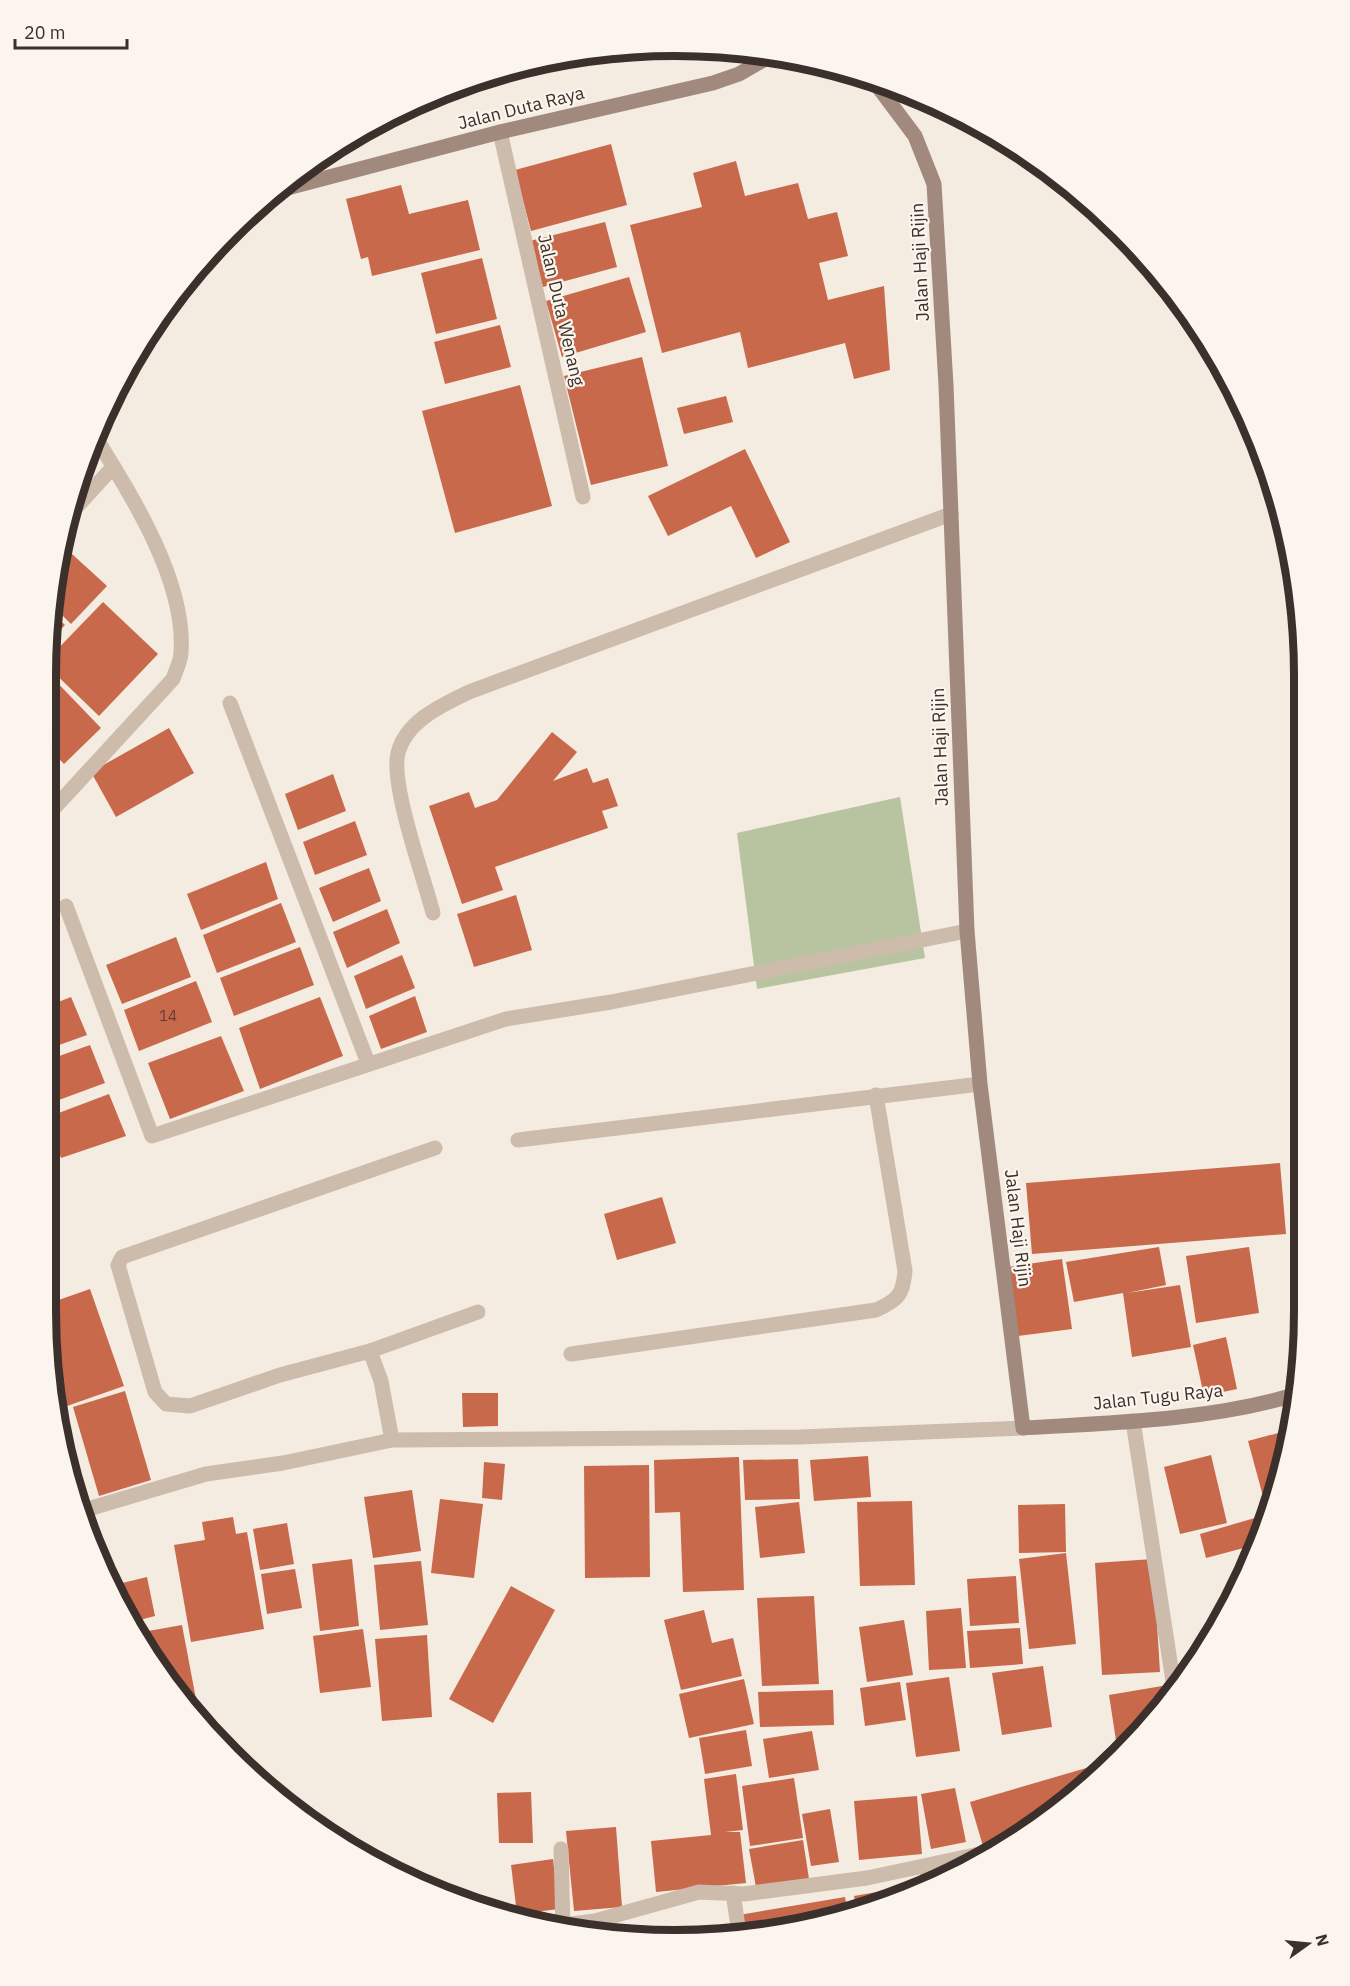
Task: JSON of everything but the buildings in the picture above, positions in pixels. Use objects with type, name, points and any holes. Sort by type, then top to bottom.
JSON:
[{"type":"street","name":"Jalan Duta Raya","points":[[296,186],[500,132],[713,83],[739,74],[760,62]]},
{"type":"street","name":"Jalan Haji Rijin","points":[[881,91],[915,136],[934,184],[951,514],[967,931],[980,1084],[1023,1428]]},
{"type":"street","name":"Jalan Duta Wenang","points":[[500,132],[584,497]]},
{"type":"street","points":[[56,806],[173,679],[181,654],[181,629],[164,561],[100,445]]},
{"type":"street","points":[[80,503],[113,467]]},
{"type":"street","points":[[433,913],[397,783],[398,753],[411,730],[434,709],[469,692],[951,514]]},
{"type":"street","points":[[230,703],[368,1063]]},
{"type":"street","points":[[66,906],[152,1136],[506,1019],[611,1002],[967,931]]},
{"type":"street","points":[[518,1140],[980,1084]]},
{"type":"street","points":[[571,1354],[876,1311],[895,1301],[904,1286],[905,1270],[876,1095]]},
{"type":"street","points":[[435,1148],[122,1257],[118,1265],[119,1276],[155,1392],[166,1404],[190,1406],[280,1374],[370,1351],[478,1312]]},
{"type":"street","points":[[370,1351],[381,1381],[392,1440]]},
{"type":"street","name":"Jalan Tugu Raya","points":[[1023,1428],[1133,1421],[1253,1405],[1288,1396]]},
{"type":"street","points":[[1133,1421],[1173,1679]]},
{"type":"street","points":[[88,1509],[206,1474],[283,1463],[392,1440],[800,1437],[1023,1428]]},
{"type":"street","points":[[561,1849],[563,1920]]},
{"type":"street","points":[[583,1923],[699,1892],[733,1893],[867,1878],[967,1857]]},
{"type":"street","points":[[927,1867],[928,1876]]},
{"type":"street","points":[[733,1893],[738,1927]]},
{"type":"green space","points":[[900,797],[925,958],[757,989],[737,833]]}]
